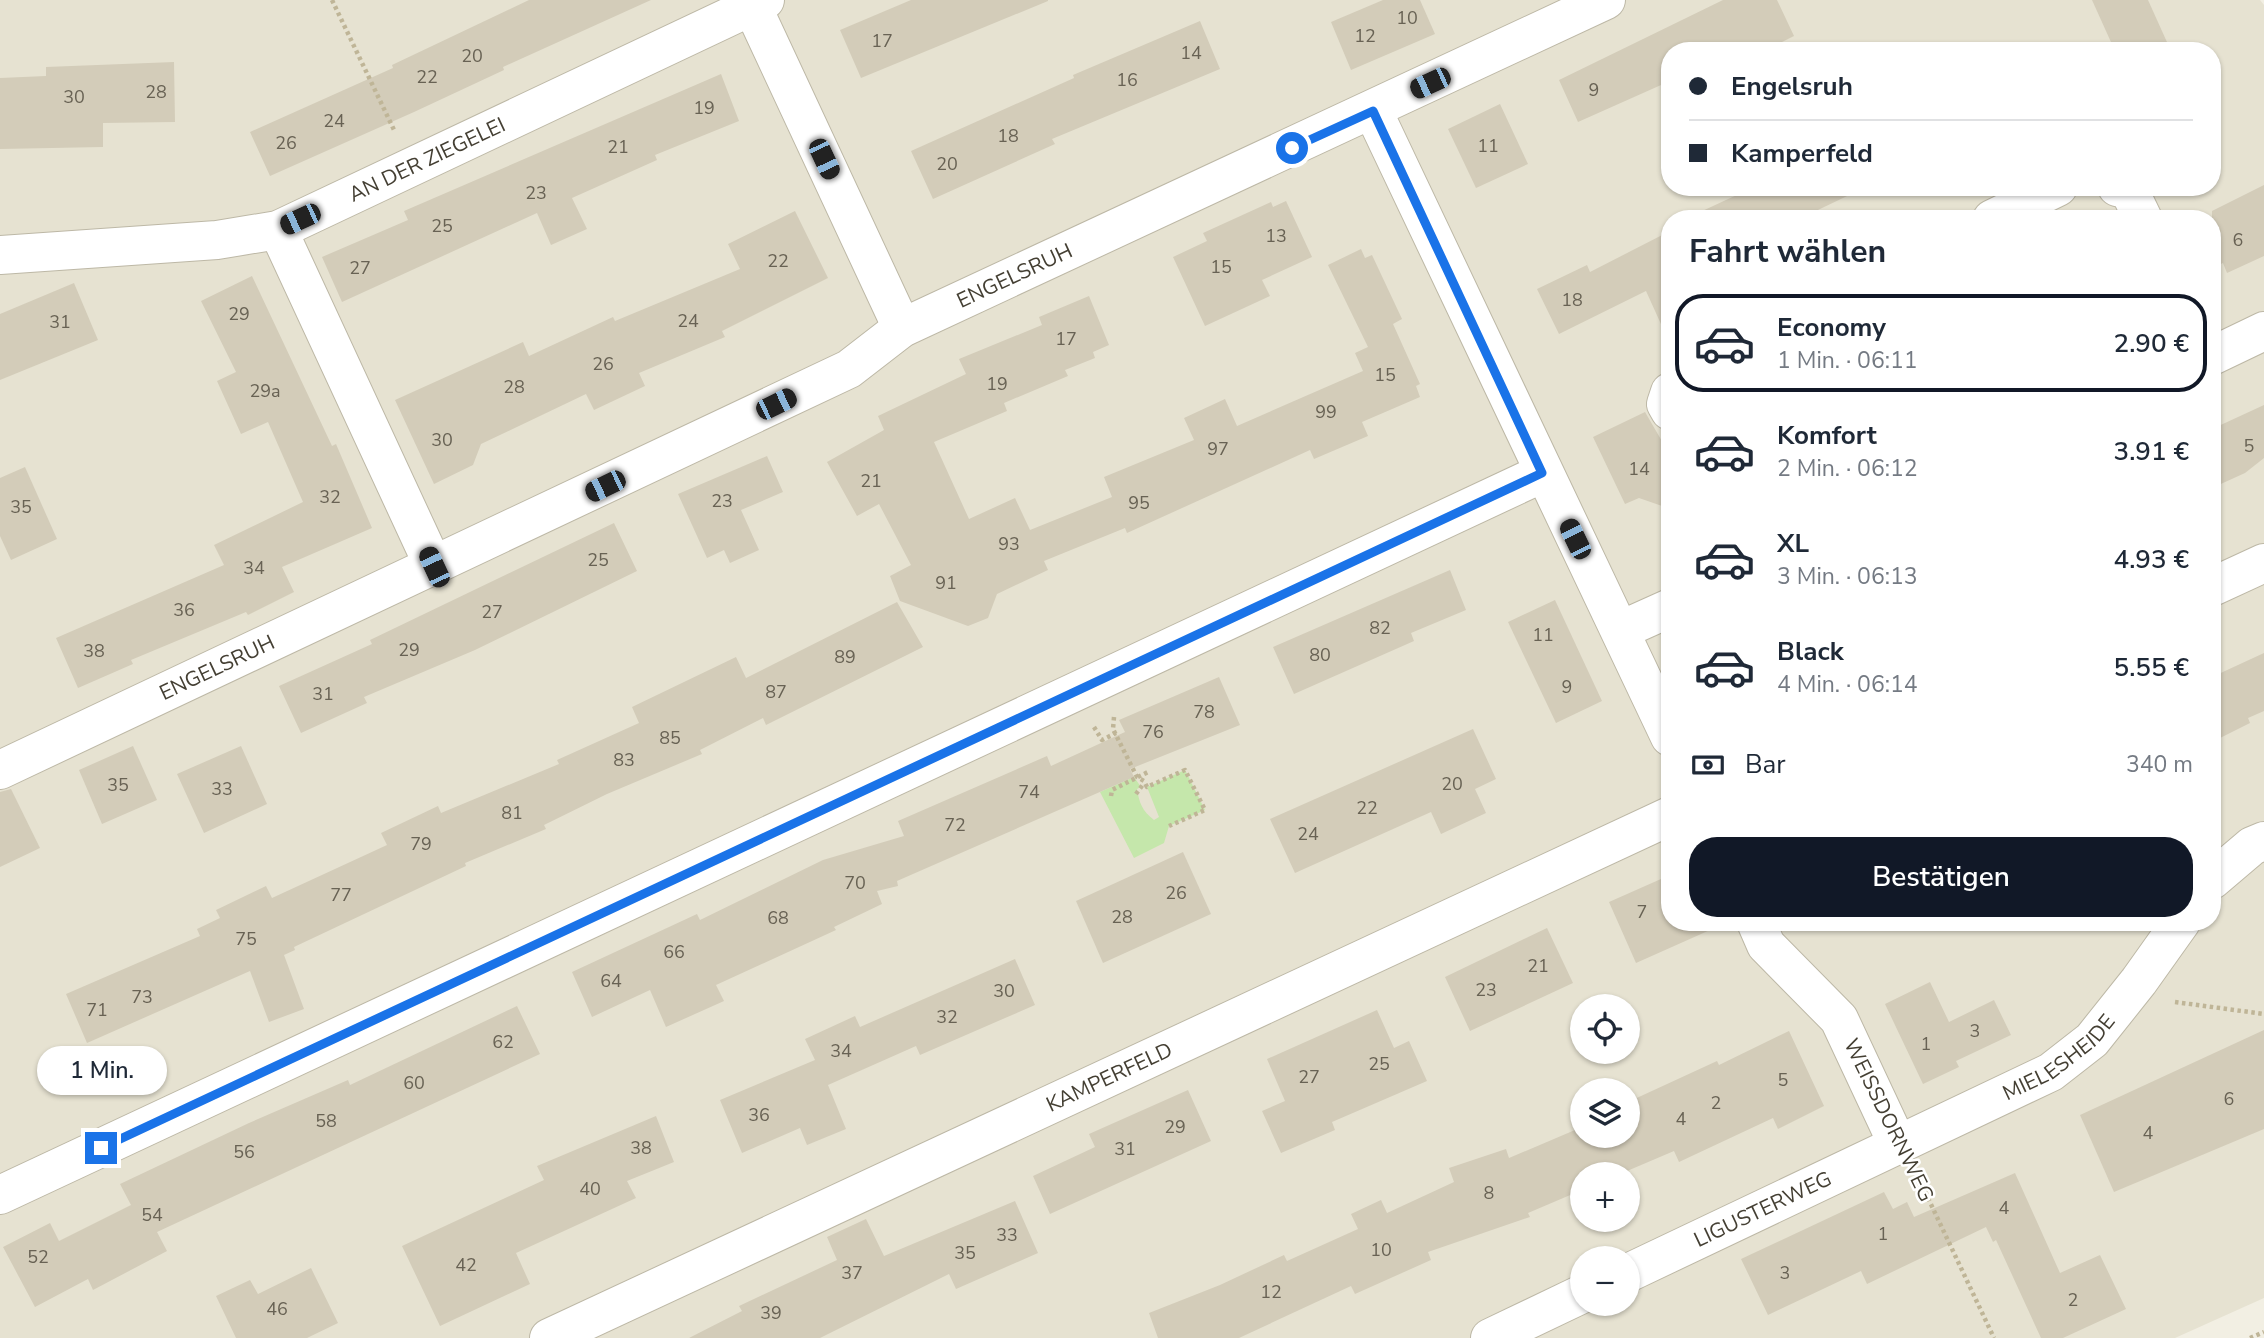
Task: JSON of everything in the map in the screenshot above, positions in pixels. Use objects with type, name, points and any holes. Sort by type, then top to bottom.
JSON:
[{"type":"street","name":"ENGELSRUH","points":[[0,770],[849,369],[902,328],[1373,111],[1606,0]]},
{"type":"street","name":"AN DER ZIEGELEI","points":[[0,255],[223,240],[278,230],[759,3],[902,328]]},
{"type":"street","points":[[1373,111],[1542,473],[1621,630],[1661,717]]},
{"type":"street","points":[[2011,210],[2039,196]]},
{"type":"street","points":[[278,230],[434,567]]},
{"type":"street","points":[[2221,352],[2264,331]]},
{"type":"street","points":[[0,1195],[1542,473]]},
{"type":"street","points":[[2221,583],[2264,563]]},
{"type":"street","points":[[1621,630],[1661,612]]},
{"type":"street","name":"KAMPERFELD","points":[[549,1338],[1661,820]]},
{"type":"street","points":[[2221,872],[2252,846],[2264,841]]},
{"type":"street","name":"WEISSDORNWEG","points":[[1760,931],[1766,945],[1839,1019],[1898,1145]]},
{"type":"street","name":"MIELESHEIDE","points":[[1898,1145],[2051,1072],[2092,1040],[2175,931]]},
{"type":"street","name":"LIGUSTERWEG","points":[[1640,1267],[1898,1145]]},
{"type":"street","points":[[1490,1338],[1570,1300]]},
{"type":"path","points":[[332,0],[400,144]]},
{"type":"path","points":[[1116,713],[1113,729],[1137,777],[1147,787],[1184,768],[1205,810],[1169,826]]},
{"type":"path","points":[[1111,796],[1112,790],[1150,771]]},
{"type":"path","points":[[1136,794],[1145,783]]},
{"type":"path","points":[[2164,1000],[2264,1014]]},
{"type":"path","name":"WEISSDORNWEG","points":[[1898,1145],[1915,1171],[1994,1338]]},
{"type":"path","points":[[2250,1338],[2264,1332]]},
{"type":"shaded area","points":[[0,0],[2260,0],[2264,5],[2264,1298],[2175,1338],[0,1338]]},
{"type":"green space","points":[[1185,770],[1205,810],[1169,826],[1164,843],[1134,858],[1100,792],[1134,777],[1141,787],[1137,789],[1142,806],[1154,820],[1159,817],[1147,787]]},
{"type":"building","points":[[529,0],[651,0],[503,67],[504,70],[414,112],[270,176],[250,132],[393,68],[392,65]]},
{"type":"building","points":[[911,0],[1048,1],[861,78],[840,30]]},
{"type":"building","points":[[1383,0],[1420,0],[1435,34],[1351,70],[1331,22]]},
{"type":"building","points":[[1723,0],[1777,0],[1794,36],[1782,42],[1661,42],[1661,85],[1578,122],[1559,80]]},
{"type":"building","points":[[2092,0],[2148,0],[2167,42],[2111,42]]},
{"type":"building","points":[[1200,21],[1220,69],[1052,139],[1055,144],[933,199],[911,151],[1074,78],[1073,75]]},
{"type":"building","points":[[174,62],[175,122],[103,123],[103,147],[0,149],[0,78],[46,76],[46,67]]},
{"type":"building","points":[[721,74],[739,121],[655,155],[657,160],[572,198],[587,229],[551,245],[537,213],[342,302],[322,257],[408,220],[404,211]]},
{"type":"building","points":[[1500,104],[1528,164],[1476,188],[1448,129]]},
{"type":"building","points":[[2264,185],[2264,256],[2227,273],[2223,263],[2221,264],[2221,210],[2214,210]]},
{"type":"building","points":[[1735,196],[1847,196],[1818,210],[1704,210]]},
{"type":"building","points":[[1286,201],[1312,257],[1262,280],[1270,296],[1205,326],[1173,257],[1207,241],[1203,233],[1271,202],[1273,207]]},
{"type":"building","points":[[795,211],[828,278],[722,331],[725,337],[639,373],[645,386],[594,410],[586,394],[481,444],[473,465],[434,484],[395,400],[523,342],[529,356],[613,317],[615,321],[740,269],[728,244]]},
{"type":"building","points":[[1661,236],[1661,324],[1646,291],[1559,334],[1537,289],[1587,265],[1590,272]]},
{"type":"building","points":[[1361,249],[1365,258],[1372,255],[1402,319],[1393,324],[1420,384],[1416,386],[1420,397],[1362,422],[1368,436],[1314,459],[1310,450],[1127,533],[1125,528],[1044,561],[1048,570],[997,594],[988,618],[968,626],[900,601],[890,576],[911,565],[879,504],[857,516],[827,462],[884,430],[878,416],[966,374],[959,359],[1042,325],[1039,317],[1089,296],[1109,345],[1093,352],[1095,358],[1065,370],[1068,376],[1004,403],[1007,411],[934,442],[969,519],[1015,498],[1030,530],[1112,497],[1104,477],[1194,440],[1184,418],[1225,399],[1237,426],[1363,371],[1355,353],[1368,347],[1328,265]]},
{"type":"building","points":[[252,276],[332,446],[336,444],[372,528],[282,567],[294,592],[248,615],[246,612],[131,660],[133,664],[78,688],[56,638],[224,565],[214,545],[303,502],[268,422],[241,434],[217,381],[236,372],[201,301]]},
{"type":"building","points":[[74,283],[98,340],[0,380],[0,314]]},
{"type":"building","points":[[2264,405],[2264,458],[2245,473],[2221,484],[2221,425]]},
{"type":"building","points":[[1645,412],[1661,440],[1661,506],[1639,498],[1625,504],[1593,437]]},
{"type":"building","points":[[767,456],[783,492],[741,510],[759,550],[730,563],[724,550],[707,558],[678,494]]},
{"type":"building","points":[[25,467],[57,539],[11,560],[0,536],[0,478]]},
{"type":"building","points":[[614,523],[637,571],[475,650],[364,697],[367,703],[301,733],[279,686],[372,644],[370,640]]},
{"type":"building","points":[[1450,570],[1466,610],[1411,633],[1414,641],[1294,694],[1273,647]]},
{"type":"building","points":[[1555,600],[1602,701],[1556,723],[1508,622]]},
{"type":"building","points":[[897,602],[923,647],[766,725],[763,718],[700,750],[702,754],[607,794],[544,825],[546,829],[465,863],[466,866],[294,947],[295,950],[284,955],[304,1009],[269,1022],[250,971],[87,1043],[66,994],[200,936],[197,929],[220,918],[216,910],[266,886],[272,898],[387,845],[381,833],[438,806],[441,813],[559,764],[557,760],[639,723],[632,707],[736,657],[746,678]]},
{"type":"building","points":[[2264,653],[2264,711],[2248,718],[2250,723],[2221,738],[2221,673]]},
{"type":"building","points":[[1219,677],[1240,725],[1130,769],[1134,777],[897,881],[898,886],[877,891],[882,904],[834,927],[836,930],[716,985],[724,1001],[666,1027],[650,990],[592,1017],[572,972],[697,914],[700,920],[823,860],[904,836],[898,821],[1047,756],[1051,766],[1125,732],[1119,720]]},
{"type":"building","points":[[1473,729],[1496,779],[1475,789],[1486,813],[1441,834],[1431,812],[1295,873],[1270,819]]},
{"type":"building","points":[[133,746],[157,800],[102,824],[79,770]]},
{"type":"building","points":[[241,746],[267,804],[204,833],[177,774]]},
{"type":"building","points":[[11,789],[40,848],[0,867],[0,792]]},
{"type":"building","points":[[1183,852],[1211,914],[1103,963],[1076,901]]},
{"type":"building","points":[[1661,879],[1661,931],[1708,931],[1636,963],[1609,902]]},
{"type":"building","points":[[1547,928],[1573,983],[1470,1031],[1445,977]]},
{"type":"building","points":[[1015,959],[1035,1005],[920,1055],[916,1046],[828,1085],[846,1129],[807,1145],[800,1128],[742,1153],[720,1100],[815,1060],[805,1039],[855,1016],[860,1027]]},
{"type":"building","points":[[1930,982],[1949,1022],[1994,1000],[2011,1035],[1956,1061],[1959,1067],[1923,1084],[1885,1004]]},
{"type":"building","points":[[517,1006],[540,1054],[157,1232],[167,1251],[93,1290],[88,1279],[35,1307],[3,1247],[50,1223],[59,1241],[131,1205],[120,1184],[348,1080],[350,1085]]},
{"type":"building","points":[[1377,1010],[1394,1048],[1409,1041],[1427,1081],[1332,1122],[1335,1130],[1281,1153],[1262,1111],[1285,1101],[1267,1059]]},
{"type":"building","points":[[2264,1030],[2264,1129],[2114,1192],[2080,1115]]},
{"type":"building","points":[[1789,1031],[1824,1106],[1778,1129],[1773,1118],[1679,1162],[1674,1151],[1640,1165],[1640,1162],[1570,1162],[1570,1195],[1528,1213],[1530,1217],[1428,1252],[1431,1260],[1355,1294],[1351,1286],[1239,1338],[1158,1338],[1149,1313],[1220,1285],[1284,1255],[1287,1261],[1358,1229],[1351,1214],[1381,1200],[1387,1213],[1454,1182],[1449,1168],[1506,1149],[1509,1158],[1570,1132],[1570,1148],[1640,1148],[1640,1096],[1717,1061],[1719,1065]]},
{"type":"building","points":[[1188,1090],[1211,1141],[1050,1214],[1033,1176],[1095,1147],[1089,1134]]},
{"type":"building","points":[[656,1116],[674,1162],[627,1181],[636,1198],[516,1253],[530,1284],[440,1326],[402,1246],[544,1180],[537,1166]]},
{"type":"building","points":[[2015,1173],[2060,1273],[2100,1255],[2126,1309],[2063,1338],[2041,1338],[1996,1240],[1993,1242],[1986,1227],[1867,1284],[1861,1271],[1768,1315],[1741,1259],[1884,1192],[1893,1209],[1907,1202],[1914,1217]]},
{"type":"building","points":[[1015,1201],[1038,1253],[956,1289],[949,1274],[820,1338],[689,1338],[742,1311],[739,1306],[837,1260],[827,1237],[866,1219],[884,1256]]},
{"type":"building","points":[[311,1268],[338,1323],[307,1338],[236,1338],[216,1296],[250,1280],[258,1294]]},
{"type":"route","points":[[101,1148],[1542,473],[1373,111],[1292,148]]}]
